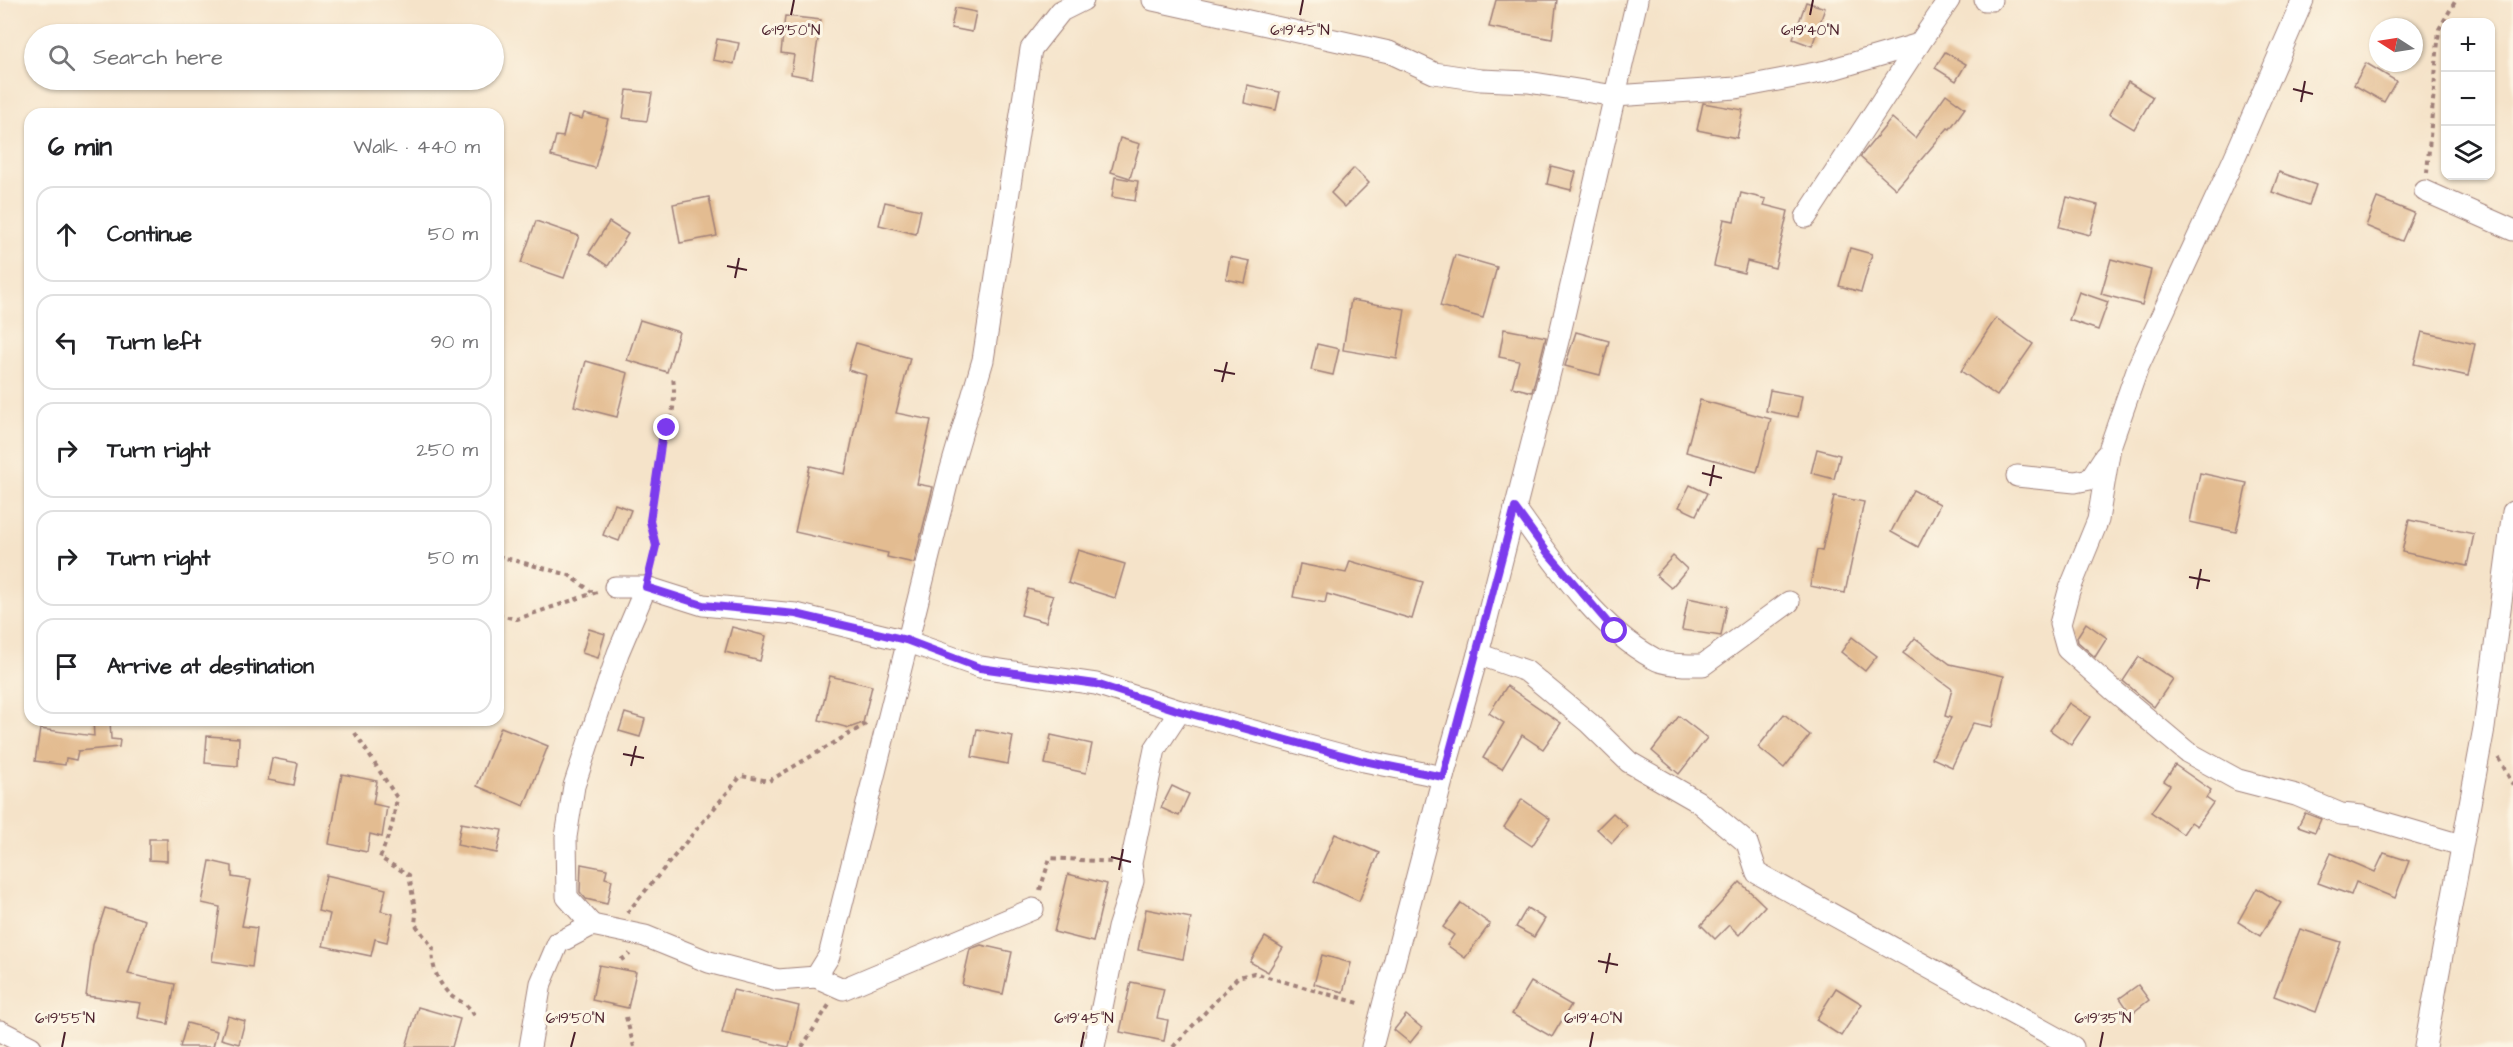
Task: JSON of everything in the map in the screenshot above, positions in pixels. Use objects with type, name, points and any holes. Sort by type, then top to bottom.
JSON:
[{"type":"street","points":[[816,977],[829,957],[891,711],[906,640],[950,472],[983,360],[1031,49],[1061,11],[1083,0]]},
{"type":"street","points":[[1153,0],[1389,52],[1434,74],[1481,80],[1528,82],[1615,96],[1736,88],[1826,71],[1919,44]]},
{"type":"street","points":[[1372,1047],[1478,654],[1560,333],[1637,0]]},
{"type":"street","points":[[1806,217],[1949,0]]},
{"type":"street","points":[[1985,0],[1991,0]]},
{"type":"street","points":[[2303,0],[2233,161],[2138,367],[2110,447],[2098,520],[2069,591],[2060,624],[2067,649],[2187,752],[2238,780],[2296,795],[2341,814],[2362,816],[2461,845]]},
{"type":"street","points":[[2425,191],[2513,230]]},
{"type":"street","points":[[2017,476],[2075,482],[2090,478],[2110,447]]},
{"type":"street","points":[[1515,508],[1547,552],[1608,623],[1654,660],[1703,665],[1789,602]]},
{"type":"street","points":[[2425,1047],[2484,728],[2513,512]]},
{"type":"street","points":[[615,587],[646,587],[703,605],[796,614],[906,640],[980,668],[1096,684],[1180,711],[1364,761],[1443,777]]},
{"type":"street","points":[[646,587],[618,653],[572,796],[566,837],[567,897],[592,925],[645,936],[709,962],[778,980],[816,977],[843,989],[1033,909]]},
{"type":"street","points":[[1478,654],[1526,671],[1589,723],[1629,762],[1697,801],[1747,843],[1757,873],[2073,1047]]},
{"type":"street","points":[[1094,1047],[1118,928],[1132,881],[1131,863],[1155,749],[1180,711]]},
{"type":"street","points":[[530,1047],[541,983],[558,943],[592,925]]},
{"type":"street","points":[[0,1031],[31,1047]]},
{"type":"path","points":[[2425,191],[2439,29],[2456,0]]},
{"type":"path","points":[[646,587],[656,546],[650,521],[663,432],[667,428],[675,393],[673,377]]},
{"type":"path","points":[[504,558],[569,575],[593,593]]},
{"type":"path","points":[[504,616],[517,619],[615,587]]},
{"type":"path","points":[[623,931],[627,911],[741,776],[769,781],[891,711]]},
{"type":"path","points":[[355,733],[397,798],[392,826],[380,858],[410,875],[416,915],[415,924],[433,948],[431,964],[449,994],[468,1003],[476,1018]]},
{"type":"path","points":[[1033,909],[1050,858],[1131,863]]},
{"type":"path","points":[[1173,1047],[1238,977],[1254,973],[1383,1010]]},
{"type":"path","points":[[802,1047],[822,1012],[843,989]]},
{"type":"path","points":[[626,1017],[634,1047]]},
{"type":"building","points":[[1496,0],[1557,0],[1552,39],[1489,27]]},
{"type":"building","points":[[1806,2],[1825,8],[1812,46],[1793,39]]},
{"type":"building","points":[[955,8],[976,12],[972,32],[951,28]]},
{"type":"building","points":[[785,16],[821,20],[812,78],[791,74],[794,55],[781,53]]},
{"type":"building","points":[[717,39],[739,43],[734,64],[713,60]]},
{"type":"building","points":[[1945,52],[1966,64],[1956,81],[1935,68]]},
{"type":"building","points":[[2366,63],[2369,65],[2369,72],[2381,72],[2396,81],[2384,102],[2354,85]]},
{"type":"building","points":[[2128,82],[2153,97],[2134,129],[2109,114]]},
{"type":"building","points":[[1247,85],[1280,92],[1276,110],[1244,103]]},
{"type":"building","points":[[627,90],[652,93],[647,121],[623,118]]},
{"type":"building","points":[[1946,94],[1965,108],[1950,129],[1948,128],[1896,189],[1860,157],[1892,118],[1915,138]]},
{"type":"building","points":[[1703,103],[1743,110],[1737,138],[1697,130]]},
{"type":"building","points":[[584,113],[608,119],[595,168],[551,156],[556,136],[563,137],[568,116],[582,119]]},
{"type":"building","points":[[1120,138],[1140,144],[1130,178],[1111,172]]},
{"type":"building","points":[[1551,166],[1576,172],[1571,190],[1547,184]]},
{"type":"building","points":[[1354,168],[1369,183],[1345,207],[1331,193]]},
{"type":"building","points":[[2279,172],[2316,185],[2309,205],[2272,192]]},
{"type":"building","points":[[1115,177],[1138,181],[1135,201],[1112,197]]},
{"type":"building","points":[[1741,193],[1766,199],[1764,205],[1788,211],[1775,268],[1747,261],[1744,273],[1714,266],[1724,219],[1734,221]]},
{"type":"building","points":[[709,197],[717,236],[680,243],[673,204]]},
{"type":"building","points":[[2067,197],[2098,205],[2090,235],[2059,227]]},
{"type":"building","points":[[2377,198],[2414,213],[2402,241],[2366,226]]},
{"type":"building","points":[[885,202],[921,210],[916,234],[879,225]]},
{"type":"building","points":[[536,221],[579,236],[564,278],[521,263]]},
{"type":"building","points":[[609,222],[628,234],[608,266],[589,253]]},
{"type":"building","points":[[1850,248],[1872,254],[1861,292],[1839,286]]},
{"type":"building","points":[[1455,255],[1497,267],[1483,318],[1440,306]]},
{"type":"building","points":[[1230,257],[1250,261],[1245,283],[1226,279]]},
{"type":"building","points":[[2111,259],[2151,270],[2142,305],[2101,294]]},
{"type":"building","points":[[2079,292],[2108,302],[2098,330],[2069,320]]},
{"type":"building","points":[[1351,300],[1405,309],[1397,359],[1343,350]]},
{"type":"building","points":[[1996,318],[2033,344],[1997,396],[1961,371]]},
{"type":"building","points":[[640,320],[679,332],[667,372],[627,360]]},
{"type":"building","points":[[1504,329],[1546,337],[1532,392],[1512,387],[1519,361],[1499,357]]},
{"type":"building","points":[[1576,332],[1609,341],[1600,375],[1565,366]]},
{"type":"building","points":[[2422,332],[2475,344],[2468,376],[2414,364]]},
{"type":"building","points":[[856,343],[910,358],[896,413],[931,420],[917,484],[933,487],[914,563],[887,557],[888,553],[795,532],[810,466],[845,474],[866,375],[848,370]]},
{"type":"building","points":[[1317,344],[1339,349],[1333,375],[1311,370]]},
{"type":"building","points":[[586,361],[628,373],[617,417],[574,406]]},
{"type":"building","points":[[1770,390],[1802,396],[1798,417],[1766,411]]},
{"type":"building","points":[[1700,400],[1771,419],[1757,472],[1686,452]]},
{"type":"building","points":[[1817,449],[1840,455],[1834,479],[1811,473]]},
{"type":"building","points":[[2200,473],[2247,483],[2236,532],[2190,522]]},
{"type":"building","points":[[1690,485],[1707,493],[1696,515],[1679,507]]},
{"type":"building","points":[[1913,490],[1940,504],[1918,547],[1891,532]]},
{"type":"building","points":[[1834,496],[1864,502],[1845,593],[1810,586],[1817,550],[1822,551]]},
{"type":"building","points":[[615,504],[631,510],[619,541],[603,535]]},
{"type":"building","points":[[2409,520],[2474,534],[2467,566],[2402,552]]},
{"type":"building","points":[[1078,550],[1125,564],[1115,598],[1068,583]]},
{"type":"building","points":[[1673,556],[1687,569],[1671,588],[1656,575]]},
{"type":"building","points":[[1350,561],[1423,582],[1412,619],[1327,594],[1325,603],[1293,597],[1300,564],[1346,573]]},
{"type":"building","points":[[1028,589],[1053,596],[1046,622],[1021,615]]},
{"type":"building","points":[[1688,598],[1727,606],[1721,636],[1682,630]]},
{"type":"building","points":[[2086,623],[2107,638],[2095,657],[2078,642],[2077,637]]},
{"type":"building","points":[[732,627],[766,636],[760,661],[725,652]]},
{"type":"building","points":[[589,629],[605,634],[598,658],[582,653]]},
{"type":"building","points":[[1852,637],[1877,656],[1865,671],[1841,652]]},
{"type":"building","points":[[1915,638],[1950,664],[2004,676],[1992,727],[1973,723],[1952,767],[1932,758],[1951,718],[1945,716],[1952,689],[1903,653]]},
{"type":"building","points":[[2139,657],[2173,679],[2154,707],[2123,681]]},
{"type":"building","points":[[830,676],[872,686],[863,723],[849,728],[819,720]]},
{"type":"building","points":[[1507,686],[1561,723],[1543,749],[1522,735],[1502,769],[1483,758],[1504,723],[1489,713]]},
{"type":"building","points":[[2069,703],[2090,717],[2071,745],[2050,730]]},
{"type":"building","points":[[625,713],[645,719],[640,737],[619,731]]},
{"type":"building","points":[[1784,714],[1810,735],[1784,768],[1758,747]]},
{"type":"building","points":[[1679,716],[1707,738],[1679,774],[1652,751]]},
{"type":"building","points":[[93,726],[110,726],[111,739],[120,740],[119,747],[78,751],[76,760],[66,758],[65,765],[35,761],[40,729],[94,736]]},
{"type":"building","points":[[501,727],[548,746],[524,806],[477,786]]},
{"type":"building","points":[[977,729],[1013,736],[1008,764],[972,757]]},
{"type":"building","points":[[1051,735],[1092,744],[1086,773],[1045,764]]},
{"type":"building","points":[[207,736],[239,738],[238,766],[205,763]]},
{"type":"building","points":[[272,758],[298,763],[294,785],[268,780]]},
{"type":"building","points":[[2175,765],[2211,790],[2206,798],[2213,803],[2197,826],[2191,822],[2183,834],[2151,812],[2170,785],[2164,781]]},
{"type":"building","points":[[342,774],[377,781],[373,804],[387,807],[382,837],[370,834],[367,852],[329,844]]},
{"type":"building","points":[[1172,786],[1189,794],[1179,816],[1161,808]]},
{"type":"building","points":[[1522,799],[1550,819],[1532,846],[1504,827]]},
{"type":"building","points":[[1613,813],[1627,826],[1612,843],[1597,829]]},
{"type":"building","points":[[2305,813],[2321,819],[2315,832],[2298,826]]},
{"type":"building","points":[[461,823],[502,830],[497,853],[457,845]]},
{"type":"building","points":[[1335,834],[1379,853],[1359,901],[1314,881]]},
{"type":"building","points":[[149,839],[167,839],[167,861],[149,860]]},
{"type":"building","points":[[2331,853],[2375,872],[2384,853],[2409,861],[2395,898],[2356,882],[2351,895],[2318,883]]},
{"type":"building","points":[[210,861],[232,866],[232,877],[251,880],[242,926],[257,928],[252,967],[212,961],[220,907],[202,903]]},
{"type":"building","points":[[581,864],[607,869],[605,878],[612,880],[607,904],[586,899],[580,892]]},
{"type":"building","points":[[1068,874],[1107,884],[1093,942],[1054,932]]},
{"type":"building","points":[[326,875],[386,889],[381,911],[393,914],[387,942],[375,939],[371,956],[323,946],[330,914],[318,911]]},
{"type":"building","points":[[1740,882],[1765,906],[1739,935],[1729,925],[1715,939],[1701,925]]},
{"type":"building","points":[[2257,888],[2281,903],[2260,936],[2238,922]]},
{"type":"building","points":[[1461,903],[1490,924],[1465,958],[1447,945],[1454,935],[1443,927]]},
{"type":"building","points":[[105,908],[145,920],[128,974],[175,984],[168,1024],[138,1018],[141,1003],[86,996],[93,945]]},
{"type":"building","points":[[1527,908],[1545,919],[1534,937],[1516,927]]},
{"type":"building","points":[[1146,909],[1191,918],[1183,959],[1138,950]]},
{"type":"building","points":[[2300,929],[2341,942],[2316,1012],[2274,996]]},
{"type":"building","points":[[1265,937],[1283,948],[1268,972],[1250,962]]},
{"type":"building","points":[[981,945],[1012,952],[1003,994],[962,985],[970,949]]},
{"type":"building","points":[[1322,955],[1351,963],[1343,992],[1314,984]]},
{"type":"building","points":[[599,965],[636,972],[628,1008],[592,1000]]},
{"type":"building","points":[[1131,982],[1164,989],[1157,1018],[1168,1020],[1164,1041],[1120,1032]]},
{"type":"building","points":[[1531,982],[1571,1005],[1552,1037],[1512,1014]]},
{"type":"building","points":[[2138,985],[2149,1000],[2131,1014],[2120,998]]},
{"type":"building","points":[[1836,988],[1862,1004],[1841,1036],[1816,1020]]},
{"type":"building","points":[[733,990],[799,1006],[789,1047],[722,1033]]},
{"type":"building","points":[[418,1007],[460,1019],[452,1047],[406,1047]]},
{"type":"building","points":[[1406,1015],[1422,1028],[1410,1043],[1394,1030]]},
{"type":"building","points":[[228,1016],[245,1021],[239,1044],[221,1039]]},
{"type":"building","points":[[187,1023],[217,1031],[213,1047],[180,1047]]},
{"type":"route","points":[[667,428],[663,432],[650,521],[656,546],[646,587],[703,605],[796,614],[906,640],[980,668],[1096,684],[1180,711],[1364,761],[1443,777],[1478,654],[1515,508],[1547,552],[1615,631]]}]
